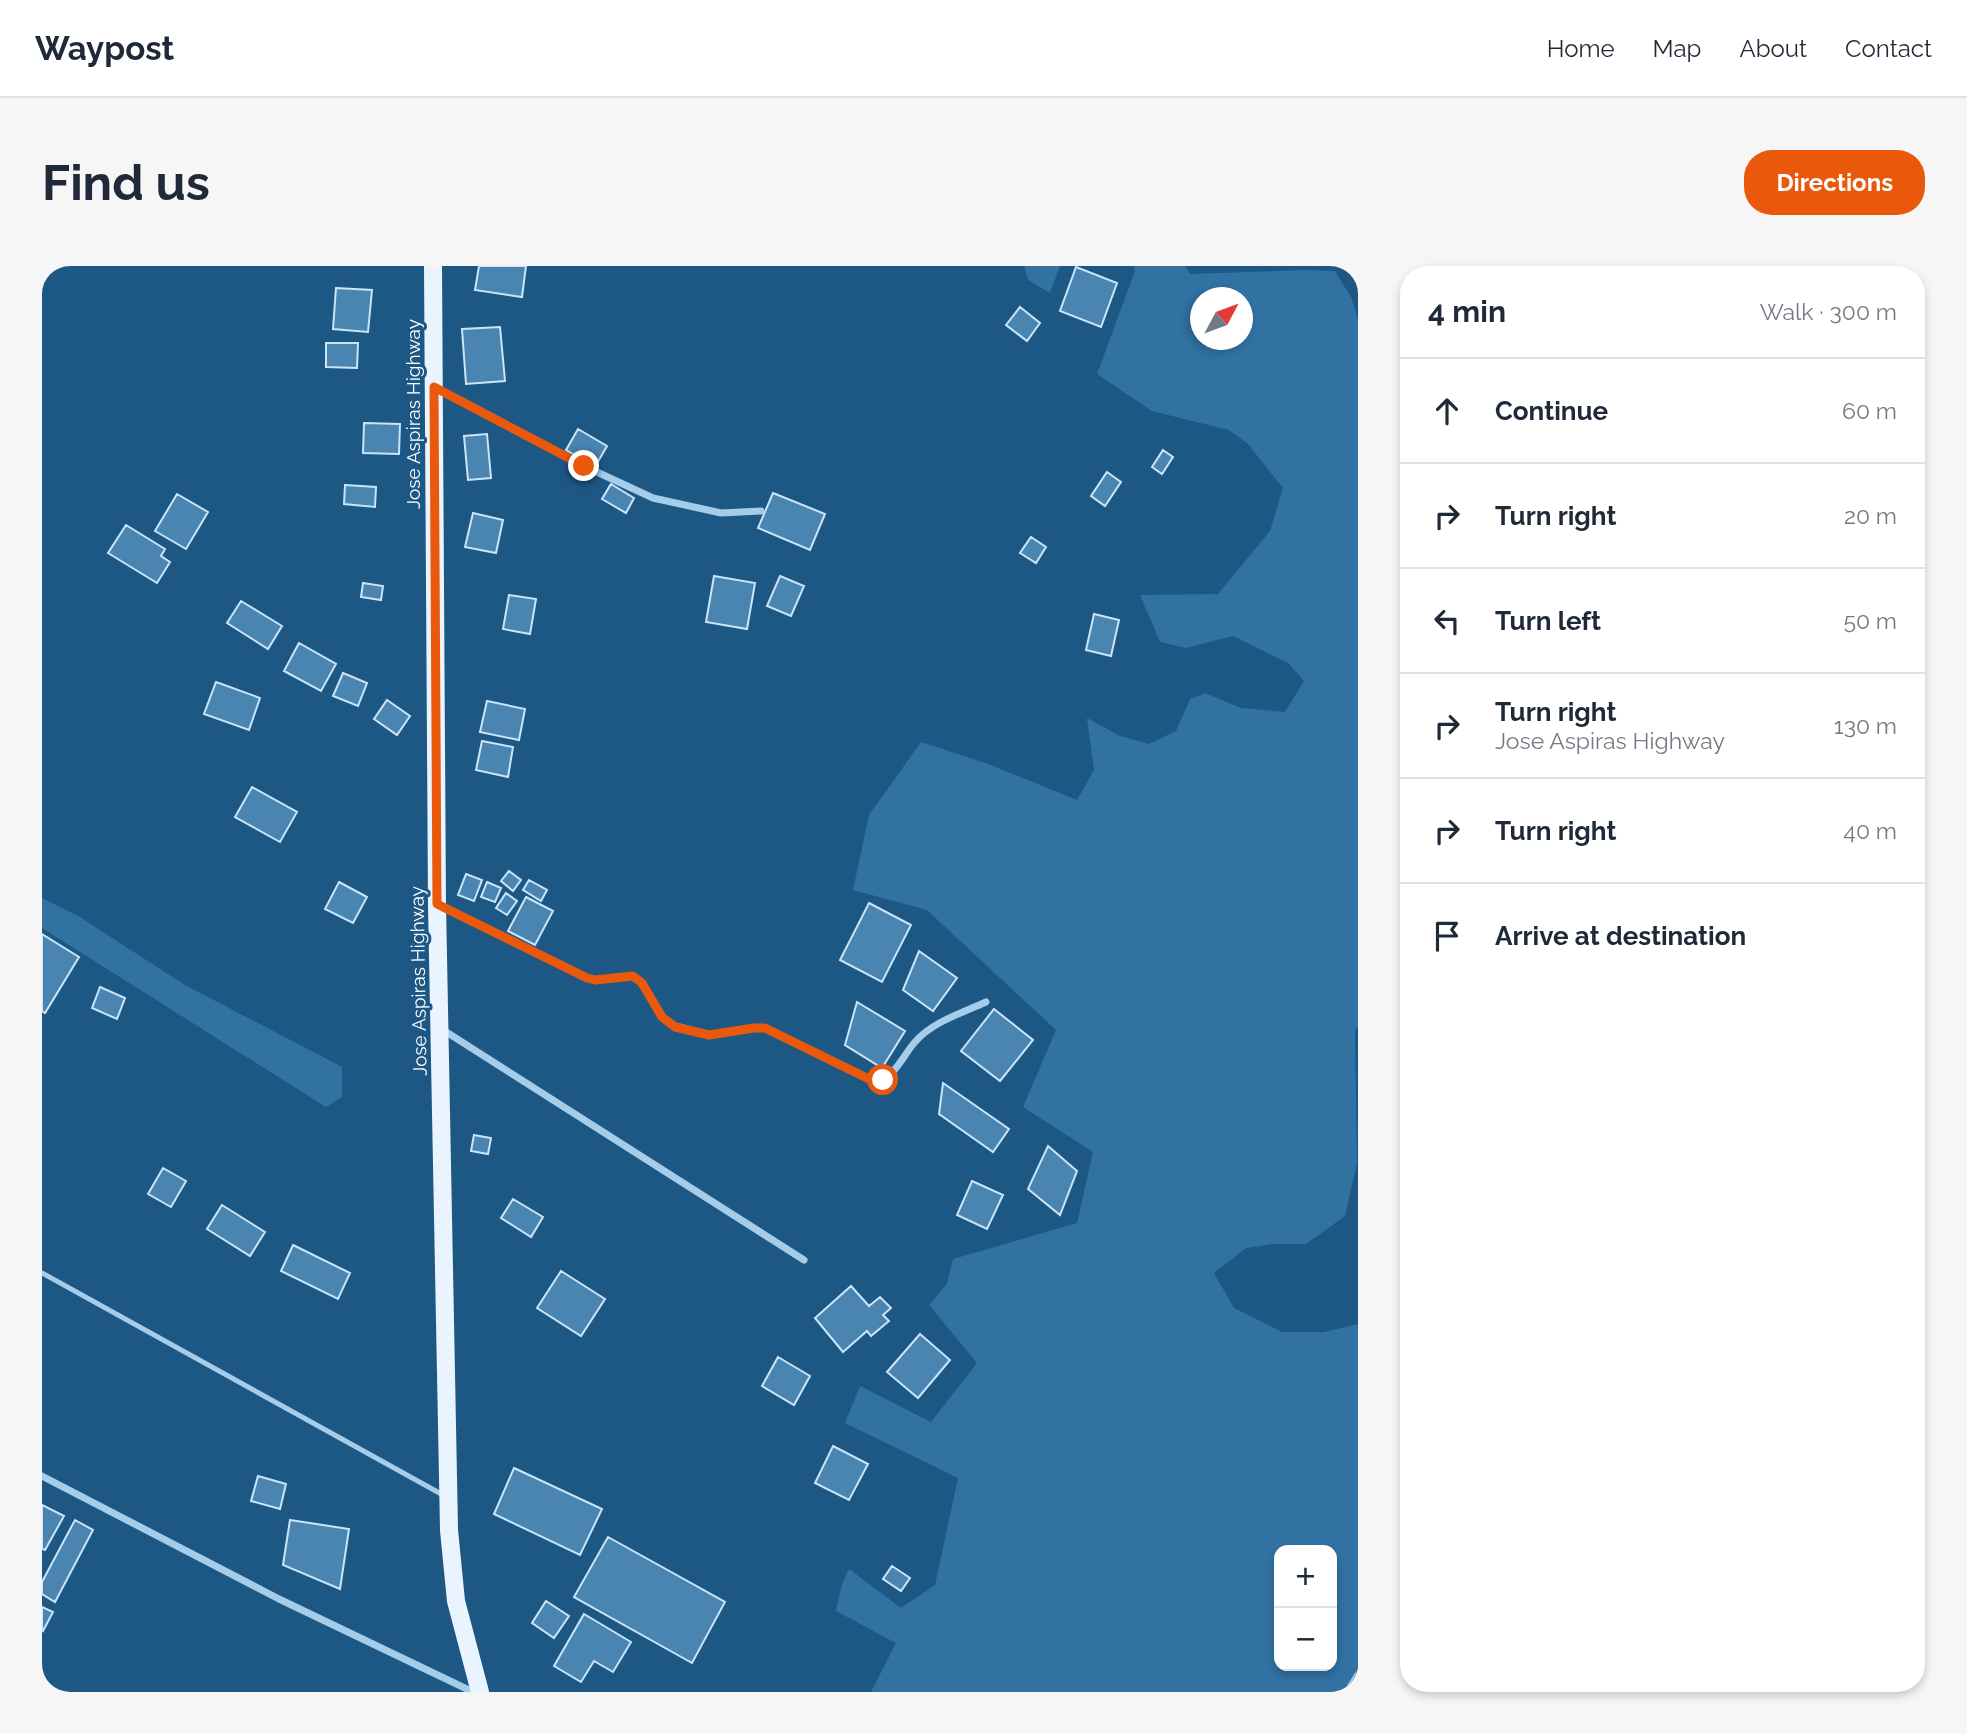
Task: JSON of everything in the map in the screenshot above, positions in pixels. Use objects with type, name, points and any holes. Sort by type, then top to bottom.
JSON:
[{"type":"main road","name":"Jose Aspiras Highway","points":[[433,266],[437,904],[449,1530],[456,1601],[480,1692]]},
{"type":"street","points":[[434,387],[584,466],[653,498],[721,513],[761,511]]},
{"type":"street","points":[[437,904],[587,978],[595,980],[633,976],[642,983],[662,1017],[675,1027],[709,1035],[765,1028],[873,1081],[883,1080],[889,1075],[928,1030],[986,1002]]},
{"type":"street","points":[[439,1027],[804,1260]]},
{"type":"street","points":[[42,1476],[279,1599],[473,1692]]},
{"type":"street","points":[[1347,1692],[1358,1675]]},
{"type":"lane","points":[[42,1273],[449,1498]]},
{"type":"shaded area","points":[[1024,266],[1060,266],[1050,293],[1028,280]]},
{"type":"shaded area","points":[[1134,266],[1185,266],[1190,274],[1335,271],[1352,299],[1358,320],[1358,1026],[1355,1031],[1357,1163],[1345,1216],[1306,1244],[1273,1244],[1246,1248],[1214,1273],[1234,1308],[1282,1332],[1324,1332],[1358,1324],[1358,1692],[871,1692],[896,1643],[836,1611],[842,1584],[849,1569],[901,1608],[935,1585],[958,1478],[845,1423],[860,1386],[931,1422],[977,1363],[929,1305],[947,1284],[953,1259],[1077,1223],[1093,1152],[1023,1107],[1056,1030],[927,910],[853,890],[869,815],[921,742],[988,764],[1077,800],[1094,770],[1087,718],[1120,736],[1149,744],[1176,731],[1190,699],[1205,693],[1241,708],[1285,712],[1304,681],[1288,663],[1233,636],[1186,648],[1160,642],[1140,595],[1218,594],[1270,531],[1283,488],[1248,444],[1229,430],[1152,411],[1097,374],[1135,271]]},
{"type":"shaded area","points":[[42,898],[78,916],[185,985],[342,1067],[342,1097],[326,1107],[42,928]]},
{"type":"building","points":[[479,266],[526,266],[522,297],[475,290]]},
{"type":"building","points":[[1076,267],[1117,283],[1101,327],[1060,311]]},
{"type":"building","points":[[336,288],[372,290],[368,332],[333,329]]},
{"type":"building","points":[[1020,307],[1040,323],[1027,341],[1006,325]]},
{"type":"building","points":[[500,327],[505,381],[466,384],[462,329]]},
{"type":"building","points":[[326,343],[358,343],[357,368],[326,367]]},
{"type":"building","points":[[364,423],[400,424],[399,454],[363,453]]},
{"type":"building","points":[[578,429],[607,446],[595,467],[566,450]]},
{"type":"building","points":[[487,434],[491,478],[468,480],[464,436]]},
{"type":"building","points":[[1163,450],[1173,457],[1162,474],[1152,467]]},
{"type":"building","points":[[1107,472],[1121,482],[1105,506],[1091,496]]},
{"type":"building","points":[[611,484],[634,498],[626,513],[602,499]]},
{"type":"building","points":[[345,485],[376,487],[375,507],[344,504]]},
{"type":"building","points":[[773,493],[825,514],[810,550],[758,528]]},
{"type":"building","points":[[177,494],[208,512],[186,549],[155,531]]},
{"type":"building","points":[[473,513],[503,520],[496,553],[465,547]]},
{"type":"building","points":[[126,525],[165,549],[161,556],[170,562],[157,583],[108,553]]},
{"type":"building","points":[[1031,537],[1046,547],[1036,563],[1020,553]]},
{"type":"building","points":[[714,576],[755,583],[747,629],[706,622]]},
{"type":"building","points":[[780,576],[804,586],[791,616],[767,606]]},
{"type":"building","points":[[363,583],[383,586],[381,600],[361,597]]},
{"type":"building","points":[[509,595],[536,599],[530,634],[503,629]]},
{"type":"building","points":[[241,601],[282,626],[268,649],[227,623]]},
{"type":"building","points":[[1094,614],[1119,620],[1111,656],[1086,650]]},
{"type":"building","points":[[299,643],[336,664],[321,691],[284,671]]},
{"type":"building","points":[[343,673],[367,683],[358,706],[333,696]]},
{"type":"building","points":[[216,682],[260,698],[249,730],[204,714]]},
{"type":"building","points":[[387,700],[410,716],[397,735],[374,719]]},
{"type":"building","points":[[487,701],[525,709],[519,740],[480,732]]},
{"type":"building","points":[[482,741],[513,747],[508,777],[476,770]]},
{"type":"building","points":[[252,787],[297,812],[280,842],[235,817]]},
{"type":"building","points":[[509,871],[521,880],[513,891],[501,881]]},
{"type":"building","points":[[466,874],[482,880],[474,901],[458,895]]},
{"type":"building","points":[[529,880],[547,890],[541,901],[523,890]]},
{"type":"building","points":[[339,882],[367,897],[353,923],[325,909]]},
{"type":"building","points":[[487,882],[501,888],[495,902],[481,897]]},
{"type":"building","points":[[506,893],[517,901],[507,915],[496,908]]},
{"type":"building","points":[[526,897],[553,911],[535,945],[508,931]]},
{"type":"building","points":[[869,903],[911,925],[882,982],[840,960]]},
{"type":"building","points":[[42,934],[79,957],[45,1013],[42,1011]]},
{"type":"building","points":[[919,951],[957,978],[933,1011],[903,990]]},
{"type":"building","points":[[100,987],[125,998],[117,1019],[92,1008]]},
{"type":"building","points":[[857,1002],[905,1031],[882,1068],[845,1045]]},
{"type":"building","points":[[994,1009],[1033,1040],[1000,1081],[961,1051]]},
{"type":"building","points":[[943,1083],[1009,1129],[993,1152],[939,1114]]},
{"type":"building","points":[[474,1135],[491,1138],[488,1154],[471,1151]]},
{"type":"building","points":[[1048,1146],[1077,1171],[1060,1215],[1028,1189]]},
{"type":"building","points":[[163,1168],[186,1181],[171,1207],[148,1194]]},
{"type":"building","points":[[972,1181],[1003,1195],[987,1229],[957,1215]]},
{"type":"building","points":[[513,1199],[543,1217],[531,1237],[501,1218]]},
{"type":"building","points":[[222,1205],[265,1232],[250,1256],[207,1229]]},
{"type":"building","points":[[293,1245],[350,1273],[338,1299],[281,1271]]},
{"type":"building","points":[[561,1271],[605,1299],[581,1336],[537,1308]]},
{"type":"building","points":[[851,1286],[869,1306],[880,1297],[891,1308],[883,1315],[889,1321],[871,1336],[867,1331],[843,1352],[815,1318]]},
{"type":"building","points":[[920,1334],[950,1360],[918,1398],[887,1372]]},
{"type":"building","points":[[778,1357],[810,1376],[794,1405],[762,1386]]},
{"type":"building","points":[[833,1446],[868,1464],[849,1500],[815,1483]]},
{"type":"building","points":[[514,1468],[602,1509],[580,1555],[494,1514]]},
{"type":"building","points":[[258,1476],[286,1484],[280,1509],[251,1501]]},
{"type":"building","points":[[42,1505],[64,1516],[45,1550],[42,1549]]},
{"type":"building","points":[[75,1520],[93,1530],[55,1602],[42,1594],[42,1582]]},
{"type":"building","points":[[290,1520],[349,1529],[340,1589],[283,1565]]},
{"type":"building","points":[[608,1537],[725,1602],[692,1663],[574,1597]]},
{"type":"building","points":[[892,1566],[910,1578],[901,1591],[883,1579]]},
{"type":"building","points":[[546,1601],[569,1616],[554,1638],[532,1623]]},
{"type":"building","points":[[42,1607],[53,1612],[43,1631],[42,1630]]},
{"type":"building","points":[[584,1614],[631,1642],[613,1672],[594,1661],[581,1682],[554,1666]]},
{"type":"route","points":[[584,466],[434,387],[437,904],[587,978],[595,980],[633,976],[642,983],[662,1017],[675,1027],[709,1035],[765,1028],[873,1081],[883,1080]]}]
